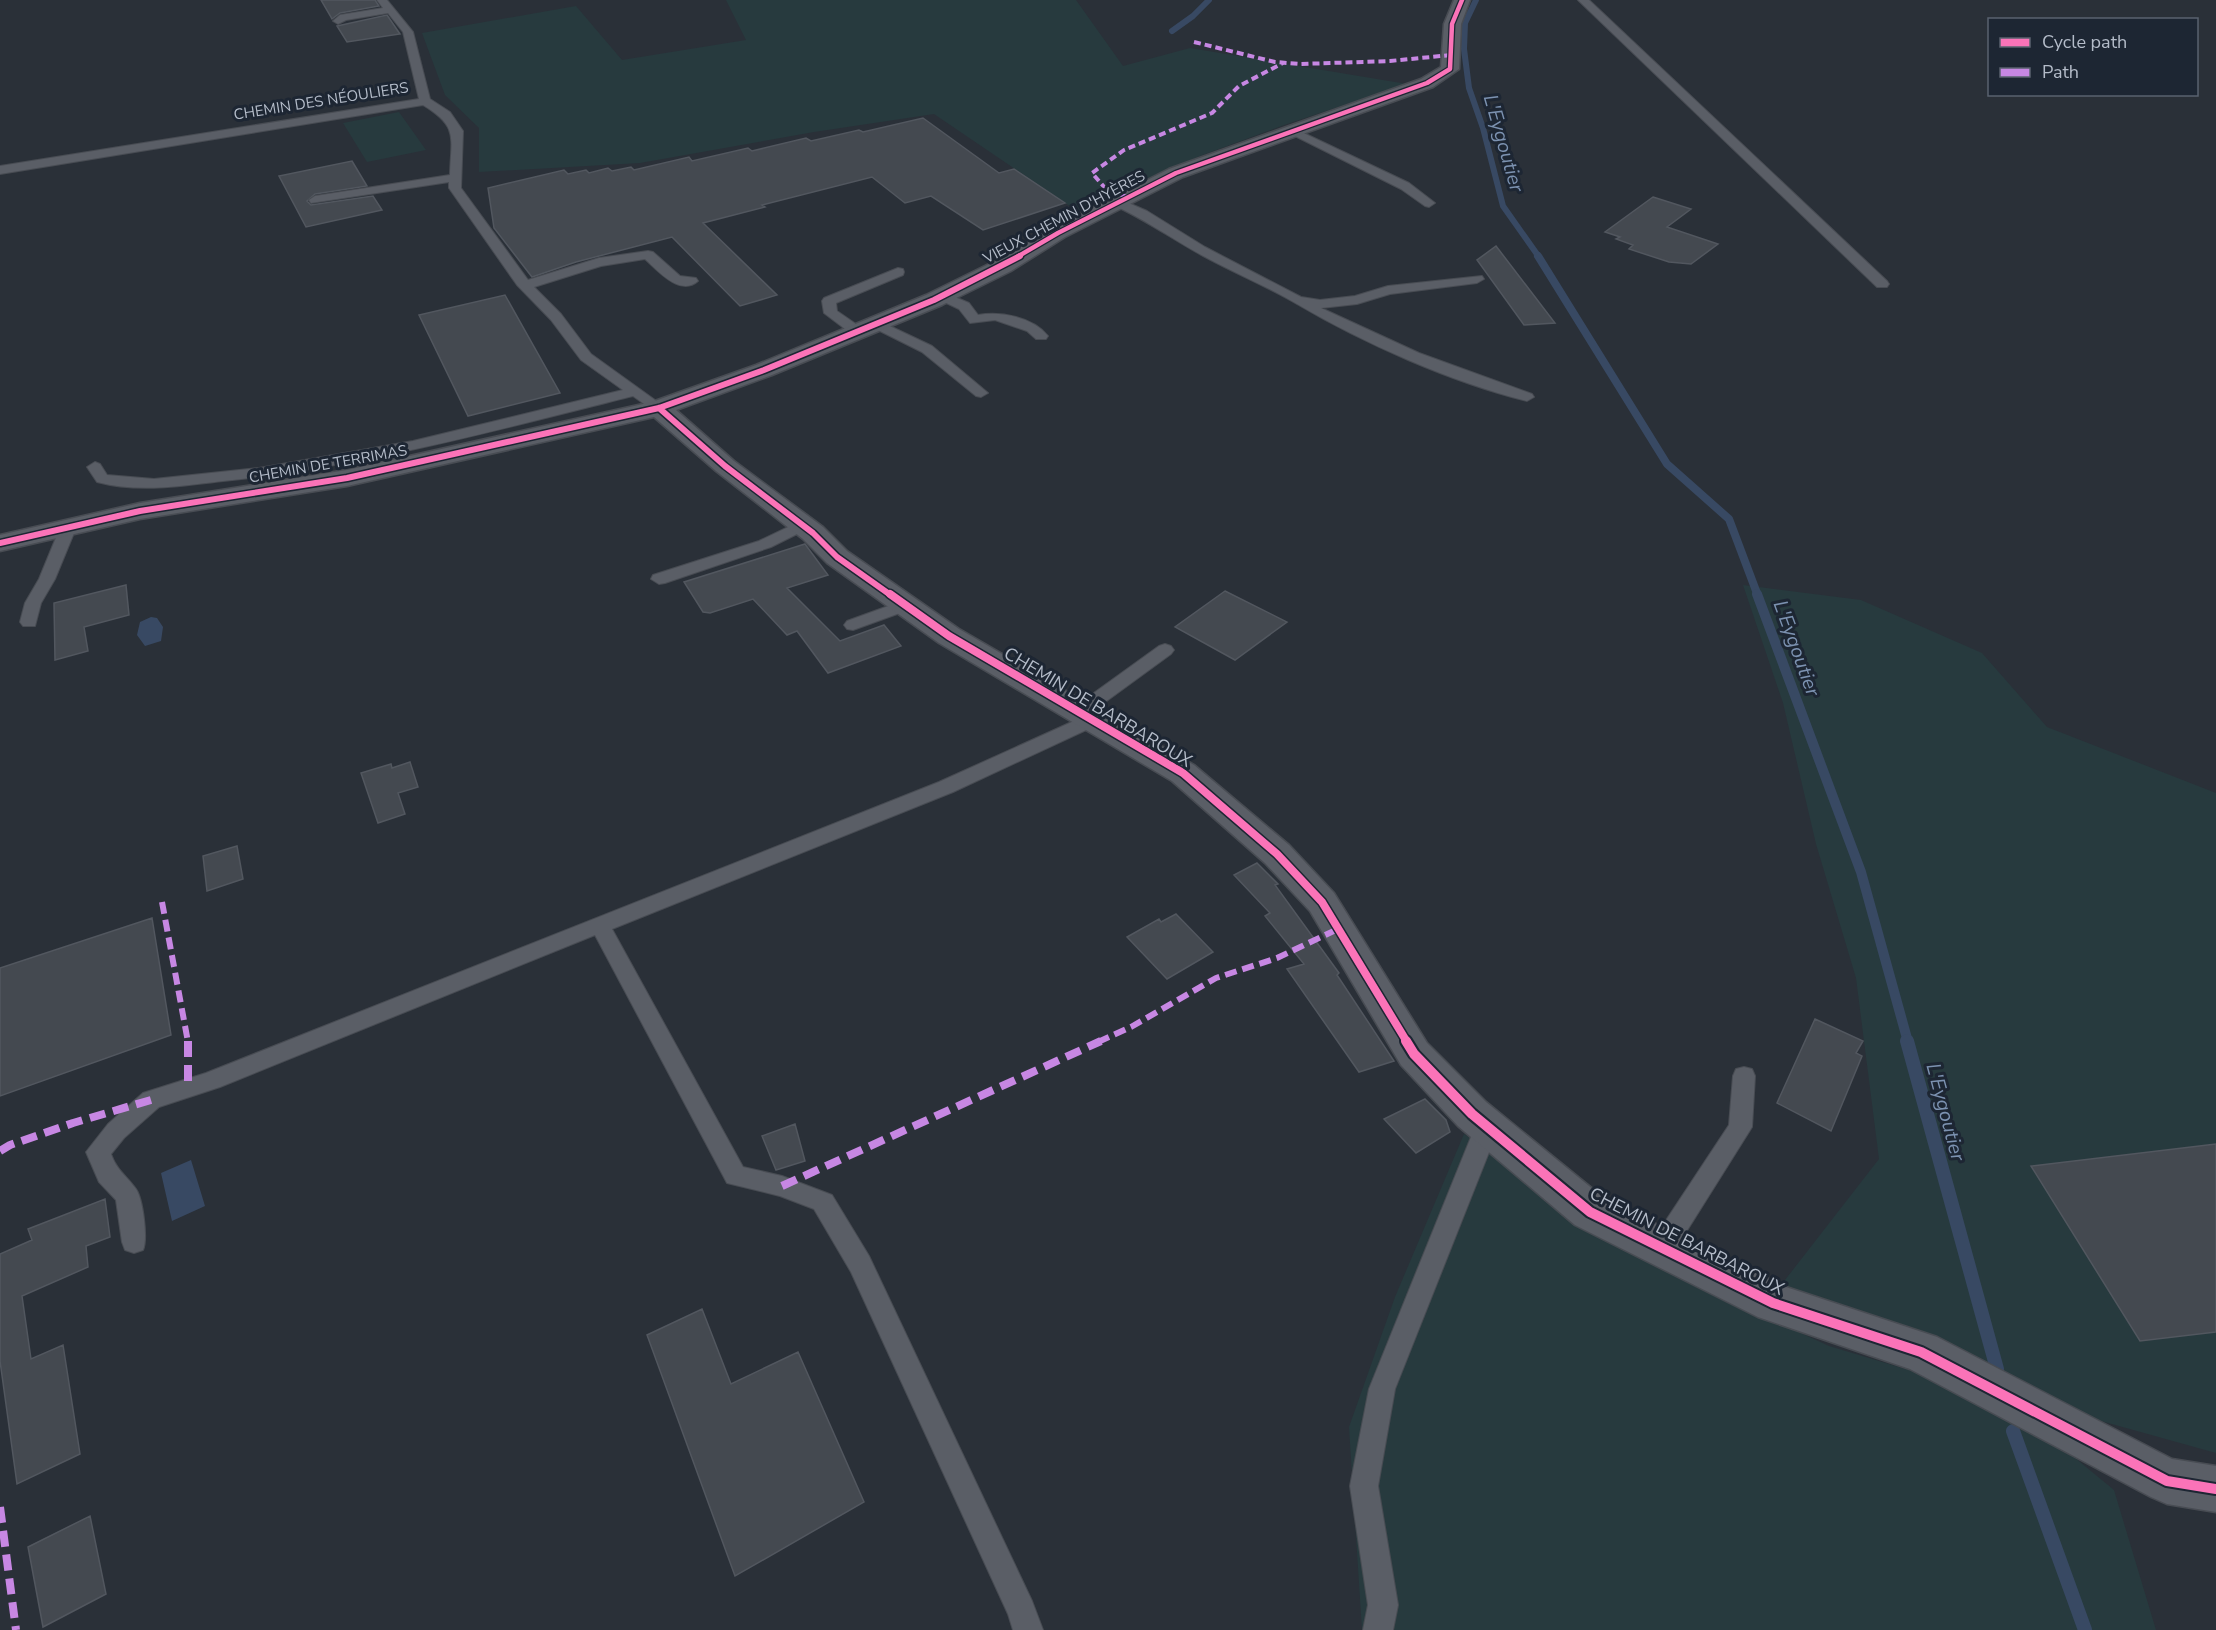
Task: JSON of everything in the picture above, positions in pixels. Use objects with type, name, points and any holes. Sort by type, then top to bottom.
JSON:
[{"type":"street","name":"VIEUX CHEMIN D'HYÈRES","points":[[647,399],[724,386],[943,296],[1003,266],[1117,202],[1176,173],[1427,83],[1450,69],[1450,28],[1456,9],[1462,0]]},
{"type":"street","name":"CHEMIN DE BARBAROUX","points":[[647,399],[725,466],[803,525],[837,557],[949,636],[1183,773],[1277,854],[1322,902],[1414,1054],[1486,1127],[1590,1212],[1773,1303],[1921,1352],[2167,1481],[2216,1489]]},
{"type":"street","name":"CHEMIN DE TERRIMAS","points":[[0,543],[163,507],[347,478],[647,399]]},
{"type":"lane","points":[[1582,0],[1882,284]]},
{"type":"lane","points":[[338,21],[343,17],[385,4],[408,32],[425,101]]},
{"type":"lane","name":"CHEMIN DES NÉOULIERS","points":[[0,170],[425,101],[446,114],[457,131],[455,188],[466,206],[526,285],[556,317],[586,357],[647,399]]},
{"type":"lane","points":[[1293,131],[1405,186],[1429,203]]},
{"type":"lane","points":[[177,152],[197,147],[202,137]]},
{"type":"lane","points":[[315,200],[455,178]]},
{"type":"lane","points":[[1117,202],[1143,214],[1201,250],[1345,327],[1493,386],[1527,397]]},
{"type":"lane","points":[[526,285],[599,262],[648,255],[676,280],[691,281]]},
{"type":"lane","points":[[898,272],[829,301],[831,313],[927,349],[981,393]]},
{"type":"lane","points":[[1298,300],[1320,304],[1357,300],[1388,290],[1477,279]]},
{"type":"lane","points":[[943,296],[964,306],[975,320],[996,316],[1032,328],[1041,336]]},
{"type":"lane","points":[[94,467],[102,479],[154,484],[259,473],[413,446],[647,399]]},
{"type":"lane","points":[[659,579],[765,544],[803,525]]},
{"type":"lane","points":[[29,622],[33,603],[68,528]]},
{"type":"lane","points":[[853,625],[905,605]]},
{"type":"lane","points":[[134,1242],[127,1196],[107,1175],[98,1152],[116,1131],[151,1100],[212,1080],[946,787],[1086,716],[1165,650]]},
{"type":"lane","points":[[600,926],[638,990],[699,1112],[735,1176],[782,1186],[823,1202],[865,1274],[954,1462],[1022,1611],[1028,1630]]},
{"type":"lane","points":[[1662,1248],[1740,1127],[1744,1076]]},
{"type":"lane","points":[[1378,1630],[1383,1605],[1364,1486],[1383,1389],[1486,1127]]},
{"type":"green space","points":[[726,0],[1076,0],[1123,66],[1190,48],[1407,84],[1200,156],[1077,211],[934,114],[814,132],[640,163],[479,172],[479,128],[445,95],[422,33],[576,6],[622,60],[746,40]]},
{"type":"green space","points":[[399,112],[426,150],[367,162],[343,123]]},
{"type":"green space","points":[[1743,585],[1861,600],[1982,653],[2047,727],[2216,793],[2216,1453],[2101,1421],[1931,1339],[1778,1289],[1879,1159],[1856,978],[1816,844],[1783,703]]},
{"type":"green space","points":[[1464,1134],[1718,1295],[1829,1346],[1949,1382],[2058,1444],[2114,1490],[2156,1630],[1362,1630],[1349,1427],[1395,1297]]},
{"type":"water","points":[[151,617],[157,618],[163,627],[161,641],[145,646],[137,635],[140,622]]},
{"type":"water","points":[[191,1160],[205,1206],[172,1221],[161,1173]]},
{"type":"building","points":[[321,0],[375,0],[379,6],[340,13],[332,19]]},
{"type":"building","points":[[387,15],[400,34],[347,42],[337,26]]},
{"type":"building","points":[[923,118],[999,173],[1014,169],[1065,203],[983,230],[931,196],[905,203],[872,177],[762,205],[765,207],[703,223],[777,295],[740,306],[672,237],[576,262],[532,277],[494,228],[488,188],[564,170],[568,174],[586,170],[589,173],[608,168],[612,171],[631,167],[634,170],[689,157],[692,161],[748,148],[752,151],[806,138],[811,141],[859,130],[863,132]]},
{"type":"building","points":[[352,161],[367,186],[315,194],[307,201],[311,205],[373,196],[382,210],[306,227],[279,176]]},
{"type":"building","points":[[1653,197],[1691,209],[1667,227],[1718,244],[1691,264],[1669,262],[1629,249],[1633,245],[1605,232]]},
{"type":"building","points":[[1496,246],[1555,323],[1524,325],[1477,260]]},
{"type":"building","points":[[505,295],[560,393],[468,416],[419,315]]},
{"type":"building","points":[[805,544],[828,575],[787,588],[840,641],[884,625],[901,646],[828,673],[797,631],[787,635],[753,599],[710,613],[703,612],[684,582]]},
{"type":"building","points":[[126,585],[129,615],[84,627],[88,651],[55,660],[54,603]]},
{"type":"building","points":[[1225,591],[1287,622],[1235,660],[1175,627]]},
{"type":"building","points":[[410,762],[418,787],[398,793],[405,814],[378,823],[361,773],[391,764],[392,768]]},
{"type":"building","points":[[237,846],[243,879],[207,891],[203,856]]},
{"type":"building","points":[[1257,863],[1278,884],[1275,885],[1339,973],[1337,975],[1394,1061],[1359,1072],[1287,969],[1304,964],[1265,916],[1270,913],[1234,875]]},
{"type":"building","points":[[1176,914],[1213,952],[1167,979],[1127,937],[1159,919],[1161,922]]},
{"type":"building","points":[[152,918],[171,1035],[0,1096],[0,968]]},
{"type":"building","points":[[1815,1019],[1863,1041],[1856,1053],[1862,1056],[1831,1131],[1777,1103]]},
{"type":"building","points":[[1425,1099],[1446,1120],[1450,1132],[1416,1153],[1384,1119]]},
{"type":"building","points":[[795,1124],[805,1161],[776,1170],[762,1136]]},
{"type":"building","points":[[2216,1144],[2216,1332],[2140,1341],[2031,1166]]},
{"type":"building","points":[[105,1199],[110,1237],[86,1246],[88,1267],[22,1296],[31,1359],[63,1345],[80,1454],[17,1484],[0,1361],[0,1254],[32,1240],[28,1229]]},
{"type":"building","points":[[702,1309],[731,1384],[798,1352],[864,1502],[735,1576],[647,1335]]},
{"type":"building","points":[[90,1516],[106,1594],[43,1627],[28,1547]]},
{"type":"waterway","points":[[1172,31],[1193,16],[1209,0]]},
{"type":"waterway","name":"L'Eygoutier","points":[[1476,0],[1465,23],[1464,49],[1469,88],[1483,128],[1503,206],[1539,257]]},
{"type":"waterway","name":"L'Eygoutier","points":[[1538,256],[1667,464],[1729,519],[1758,596]]},
{"type":"waterway","name":"L'Eygoutier","points":[[1757,594],[1861,872],[1908,1042]]},
{"type":"waterway","name":"L'Eygoutier","points":[[1907,1041],[1997,1369]]},
{"type":"waterway","name":"L'Eygoutier","points":[[2013,1431],[2085,1630]]},
{"type":"marked path","points":[[1194,42],[1275,62],[1301,64],[1390,61],[1451,55]]},
{"type":"marked path","points":[[1127,197],[1105,188],[1092,173],[1124,150],[1212,113],[1239,86],[1283,63]]},
{"type":"marked path","points":[[162,902],[188,1043],[188,1088]]},
{"type":"marked path","points":[[782,1186],[1131,1027],[1216,978],[1277,958],[1338,929]]},
{"type":"marked path","points":[[0,1151],[10,1145],[73,1123],[151,1100]]},
{"type":"marked path","points":[[0,1507],[16,1630]]},
{"type":"cycle path","points":[[0,543],[140,511],[347,478],[659,408],[764,370],[934,300],[1003,266],[1058,233],[1176,173],[1427,83],[1450,69],[1452,24],[1462,0]]},
{"type":"cycle path","points":[[659,408],[725,466],[813,533],[837,557],[949,636],[1183,773],[1277,854],[1322,902],[1414,1054],[1472,1114],[1590,1212],[1773,1303],[1921,1352],[2167,1481],[2216,1489]]}]
